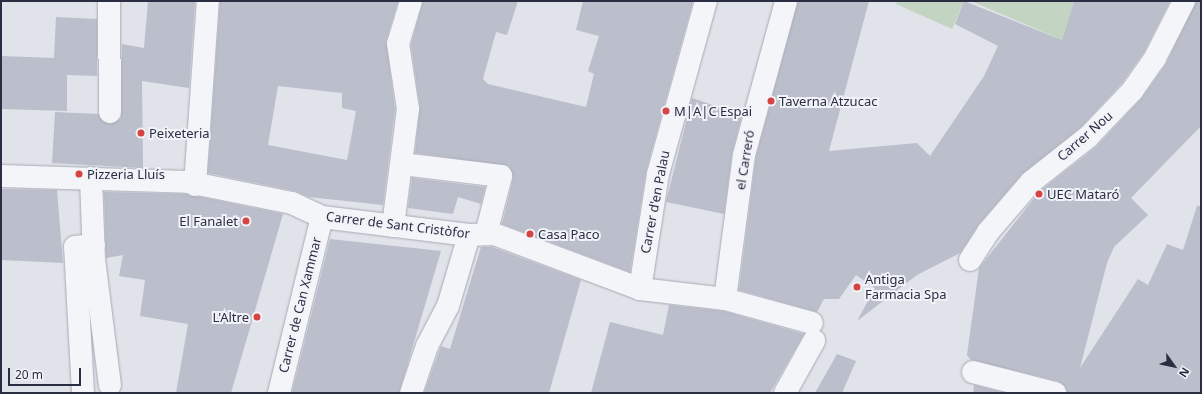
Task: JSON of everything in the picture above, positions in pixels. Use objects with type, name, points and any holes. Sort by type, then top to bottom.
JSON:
[{"type":"street","points":[[108,1],[110,112]]},
{"type":"street","points":[[195,185],[208,1]]},
{"type":"street","points":[[393,226],[408,109],[398,44],[411,1]]},
{"type":"street","name":"Carrer d'en Palau","points":[[640,289],[658,174],[706,1]]},
{"type":"street","name":"el Carreró","points":[[725,299],[745,147],[786,1]]},
{"type":"street","name":"Carrer Nou","points":[[970,260],[988,232],[1031,182],[1088,136],[1132,91],[1155,58],[1184,1]]},
{"type":"street","points":[[402,164],[502,176],[448,306],[427,346],[411,393]]},
{"type":"street","name":"Carrer de Sant Cristòfor","points":[[1,176],[120,178],[195,185],[292,203],[322,217],[393,226],[501,236],[640,289],[725,299],[813,332],[785,393]]},
{"type":"street","points":[[91,178],[94,245],[110,385]]},
{"type":"street","name":"Carrer de Can Xammar","points":[[279,393],[322,217]]},
{"type":"street","points":[[83,393],[75,247],[94,245]]},
{"type":"street","points":[[973,372],[1055,393]]},
{"type":"green space","points":[[897,1],[964,1],[952,29],[896,4]]},
{"type":"green space","points":[[971,1],[1074,1],[1062,40]]},
{"type":"building","points":[[148,1],[195,1],[189,88],[142,81],[143,168],[52,163],[55,112],[98,114],[110,124],[121,118],[122,44],[144,48]]},
{"type":"building","points":[[220,1],[398,1],[386,41],[395,109],[383,205],[309,197],[295,191],[208,173]],"holes":[[[278,86],[342,93],[342,108],[356,111],[347,160],[268,145]]]},
{"type":"building","points":[[423,1],[518,1],[507,35],[496,32],[483,79],[488,84],[586,107],[594,74],[588,71],[599,36],[576,30],[583,1],[693,1],[646,171],[630,272],[502,224],[513,179],[509,166],[415,153],[420,107],[411,45]]},
{"type":"building","points":[[798,1],[869,1],[829,151],[917,143],[930,156],[984,76],[998,46],[955,24],[964,1],[1062,40],[1074,1],[1170,1],[1144,52],[1122,83],[1080,128],[1022,174],[979,224],[960,253],[917,275],[857,321],[875,288],[856,275],[839,299],[824,299],[817,312],[739,290],[756,157]]},
{"type":"building","points":[[1196,1],[1201,1],[1201,126],[1131,198],[1148,215],[1114,247],[1107,263],[1080,368],[1138,279],[1148,285],[1167,244],[1183,250],[1197,206],[1201,206],[1201,393],[1067,393],[1058,381],[971,360],[967,355],[979,268],[1040,191],[1096,147],[1142,98],[1166,64]]},
{"type":"building","points":[[56,17],[97,19],[97,76],[67,75],[67,111],[1,109],[1,56],[54,58]]},
{"type":"building","points":[[692,98],[742,115],[732,153],[724,214],[666,202]]},
{"type":"building","points":[[412,178],[485,187],[481,204],[458,197],[453,214],[408,208]]},
{"type":"building","points":[[1,189],[57,190],[63,263],[1,260]]},
{"type":"building","points":[[104,192],[187,194],[283,214],[231,393],[176,393],[188,324],[140,316],[145,280],[119,276],[123,255],[106,258]]},
{"type":"building","points":[[330,239],[441,251],[399,393],[292,393]]},
{"type":"building","points":[[481,247],[492,247],[581,280],[549,393],[424,393],[441,346],[450,349]]},
{"type":"building","points":[[669,305],[723,311],[804,334],[770,393],[591,393],[610,322],[663,335]]},
{"type":"building","points":[[837,354],[856,361],[842,393],[815,393]]},
{"type":"building","points":[[974,385],[1005,393],[973,393]]},
{"type":"place","name":"Taverna Atzucac","points":[[771,101]]},
{"type":"place","name":"M|A|C Espai","points":[[666,111]]},
{"type":"place","name":"Peixeteria","points":[[141,133]]},
{"type":"place","name":"Pizzeria Lluís","points":[[79,174]]},
{"type":"place","name":"UEC Mataró","points":[[1039,194]]},
{"type":"place","name":"El Fanalet","points":[[246,221]]},
{"type":"place","name":"Casa Paco","points":[[530,234]]},
{"type":"place","name":"Antiga Farmacia Spa","points":[[857,287]]},
{"type":"place","name":"L'Altre","points":[[257,317]]}]
